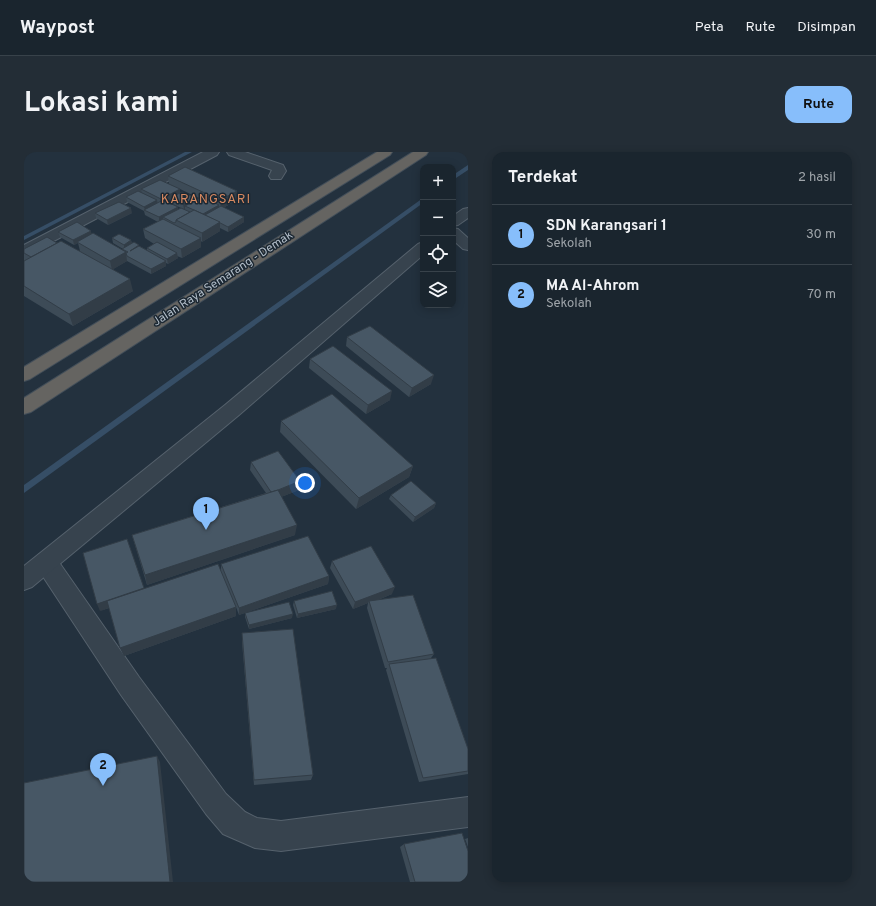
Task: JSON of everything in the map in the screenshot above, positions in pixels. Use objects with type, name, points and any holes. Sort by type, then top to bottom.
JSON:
[{"type":"highway","name":"Jalan Raya Semarang - Demak","points":[[24,375],[386,152]]},
{"type":"highway","name":"Jalan Raya Semarang - Demak","points":[[24,407],[422,152]]},
{"type":"highway","points":[[111,321],[135,335]]},
{"type":"street","points":[[24,251],[213,152]]},
{"type":"street","points":[[233,152],[278,168],[279,171],[276,176]]},
{"type":"street","points":[[456,220],[468,212]]},
{"type":"street","points":[[456,235],[468,246]]},
{"type":"street","points":[[24,580],[232,410],[420,250]]},
{"type":"street","points":[[46,562],[130,686],[216,804],[234,823],[255,833],[281,836],[468,812]]},
{"type":"building","points":[[185,167],[237,191],[220,200],[168,176]]},
{"type":"building","points":[[160,180],[180,189],[161,199],[141,189]]},
{"type":"building","points":[[138,191],[157,200],[144,207],[126,197]]},
{"type":"building","points":[[182,192],[196,198],[183,204],[170,198]]},
{"type":"building","points":[[202,197],[219,205],[203,214],[185,206]]},
{"type":"building","points":[[163,200],[178,207],[159,217],[144,210]]},
{"type":"building","points":[[119,202],[131,208],[107,220],[95,213]]},
{"type":"building","points":[[221,206],[244,217],[228,227],[205,215]]},
{"type":"building","points":[[181,208],[190,212],[176,220],[174,223],[163,217]]},
{"type":"building","points":[[194,210],[220,222],[202,233],[176,220]]},
{"type":"building","points":[[163,219],[201,238],[181,249],[143,229]]},
{"type":"building","points":[[77,222],[91,231],[73,240],[58,232]]},
{"type":"building","points":[[93,233],[126,252],[110,261],[77,242]]},
{"type":"building","points":[[119,234],[131,240],[124,245],[112,238]]},
{"type":"building","points":[[47,237],[57,243],[31,257],[24,253],[24,249]]},
{"type":"building","points":[[61,241],[130,279],[69,314],[24,286],[24,261]]},
{"type":"building","points":[[134,242],[139,245],[130,251],[139,246],[166,261],[151,269],[127,256],[126,253],[128,252],[122,249]]},
{"type":"building","points":[[157,242],[177,253],[167,259],[147,248]]},
{"type":"building","points":[[370,326],[434,375],[412,388],[347,337]]},
{"type":"building","points":[[333,346],[392,391],[368,405],[310,359]]},
{"type":"building","points":[[332,394],[413,466],[359,498],[281,421]]},
{"type":"building","points":[[278,451],[300,481],[271,492],[251,462]]},
{"type":"building","points":[[411,481],[436,503],[415,517],[391,495]]},
{"type":"building","points":[[278,490],[297,525],[145,575],[132,535]]},
{"type":"building","points":[[308,536],[329,576],[239,608],[221,564]]},
{"type":"building","points":[[127,539],[144,588],[97,604],[83,553]]},
{"type":"building","points":[[371,546],[395,587],[355,602],[332,561]]},
{"type":"building","points":[[218,564],[236,607],[120,648],[107,601]]},
{"type":"building","points":[[332,591],[337,605],[298,614],[294,601]]},
{"type":"building","points":[[413,595],[434,654],[388,662],[369,601]]},
{"type":"building","points":[[289,602],[293,614],[249,625],[245,613]]},
{"type":"building","points":[[293,629],[313,775],[254,780],[242,633]]},
{"type":"building","points":[[436,658],[468,749],[468,771],[423,778],[389,664]]},
{"type":"building","points":[[157,756],[170,882],[24,882],[24,783]]},
{"type":"building","points":[[462,833],[468,851],[468,882],[415,882],[404,844]]},
{"type":"waterway","points":[[24,238],[189,152]]},
{"type":"waterway","points":[[456,176],[468,167]]},
{"type":"waterway","points":[[24,490],[420,202]]},
{"type":"place","name":"SDN Karangsari 1","points":[[206,530]]},
{"type":"place","name":"MA Al-Ahrom","points":[[103,786]]},
{"type":"district","name":"KARANGSARI","points":[[206,200]]}]
